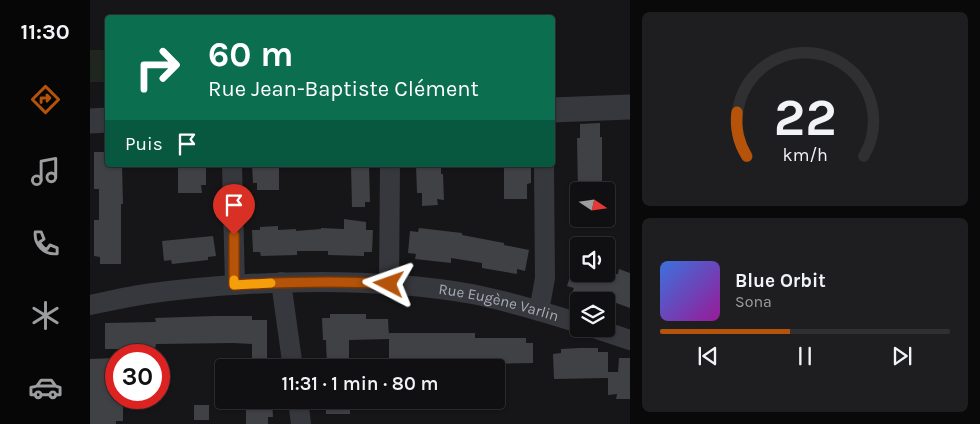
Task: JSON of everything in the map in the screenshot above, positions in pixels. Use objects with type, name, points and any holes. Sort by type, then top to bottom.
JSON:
[{"type":"street","points":[[555,110],[630,107]]},
{"type":"street","points":[[90,121],[105,120]]},
{"type":"street","points":[[232,167],[234,285]]},
{"type":"street","points":[[389,284],[390,167]]},
{"type":"street","points":[[539,311],[545,278],[544,167]]},
{"type":"street","name":"Rue Eugène Varlin","points":[[90,305],[146,294],[234,285],[326,281],[389,284],[473,294],[570,320]]},
{"type":"street","points":[[281,282],[292,359]]},
{"type":"street","points":[[615,335],[630,340]]},
{"type":"street","points":[[299,409],[301,424]]},
{"type":"shaded area","points":[[90,50],[105,50],[105,82],[90,82]]},
{"type":"building","points":[[600,123],[600,137],[602,137],[602,182],[578,182],[577,138],[580,138],[580,124]]},
{"type":"building","points":[[94,152],[105,152],[105,167],[122,167],[121,264],[100,264],[100,257],[94,256],[94,220],[99,220],[99,189],[94,189]]},
{"type":"building","points":[[178,167],[206,167],[206,185],[201,185],[202,193],[178,193]]},
{"type":"building","points":[[252,167],[279,167],[279,190],[257,190],[257,183],[253,183]]},
{"type":"building","points":[[351,167],[369,167],[370,202],[365,202],[365,207],[352,207]]},
{"type":"building","points":[[416,167],[441,167],[444,200],[437,199],[438,205],[422,206],[422,193],[417,193]]},
{"type":"building","points":[[504,167],[531,167],[531,183],[527,184],[527,199],[504,199]]},
{"type":"building","points":[[344,219],[366,222],[366,230],[373,230],[372,252],[364,252],[364,256],[328,255],[328,251],[297,251],[297,255],[261,256],[260,252],[253,252],[252,230],[260,230],[260,227],[278,226],[278,230],[296,229],[296,231],[321,228],[344,229]]},
{"type":"building","points":[[419,228],[462,233],[462,235],[529,250],[525,271],[517,269],[517,274],[482,268],[482,263],[451,258],[451,263],[415,259],[416,254],[408,253],[410,231],[418,232]]},
{"type":"building","points":[[213,236],[216,256],[208,257],[208,260],[172,264],[171,260],[164,261],[162,241]]},
{"type":"building","points":[[619,269],[630,273],[630,308],[615,303],[615,292],[572,292],[574,288],[567,286],[570,277],[570,282],[615,282],[615,274],[618,274]]},
{"type":"building","points":[[330,314],[366,314],[366,319],[388,319],[389,337],[389,333],[475,333],[475,338],[526,338],[526,343],[533,343],[533,363],[505,363],[505,359],[389,359],[389,339],[349,340],[349,359],[327,359],[326,340],[323,340],[322,318],[330,318]]},
{"type":"building","points":[[252,316],[252,320],[267,320],[267,359],[252,359],[252,344],[105,344],[105,323],[156,322],[155,318]]},
{"type":"building","points":[[598,348],[598,352],[608,352],[608,378],[554,379],[553,354],[561,353],[561,349]]},
{"type":"building","points":[[105,358],[105,409],[123,409],[123,421],[116,421],[116,424],[90,424],[90,359]]},
{"type":"building","points":[[619,358],[630,358],[630,399],[616,399],[617,394],[608,395],[608,372],[618,372]]},
{"type":"building","points":[[194,405],[209,405],[209,420],[194,420]]},
{"type":"building","points":[[246,409],[273,409],[273,417],[268,417],[268,424],[246,424]]},
{"type":"building","points":[[326,409],[350,409],[350,414],[326,414]]},
{"type":"slow traffic","points":[[234,280],[234,285],[271,283]]},
{"type":"route","points":[[234,235],[234,285],[326,281],[389,284]]}]
